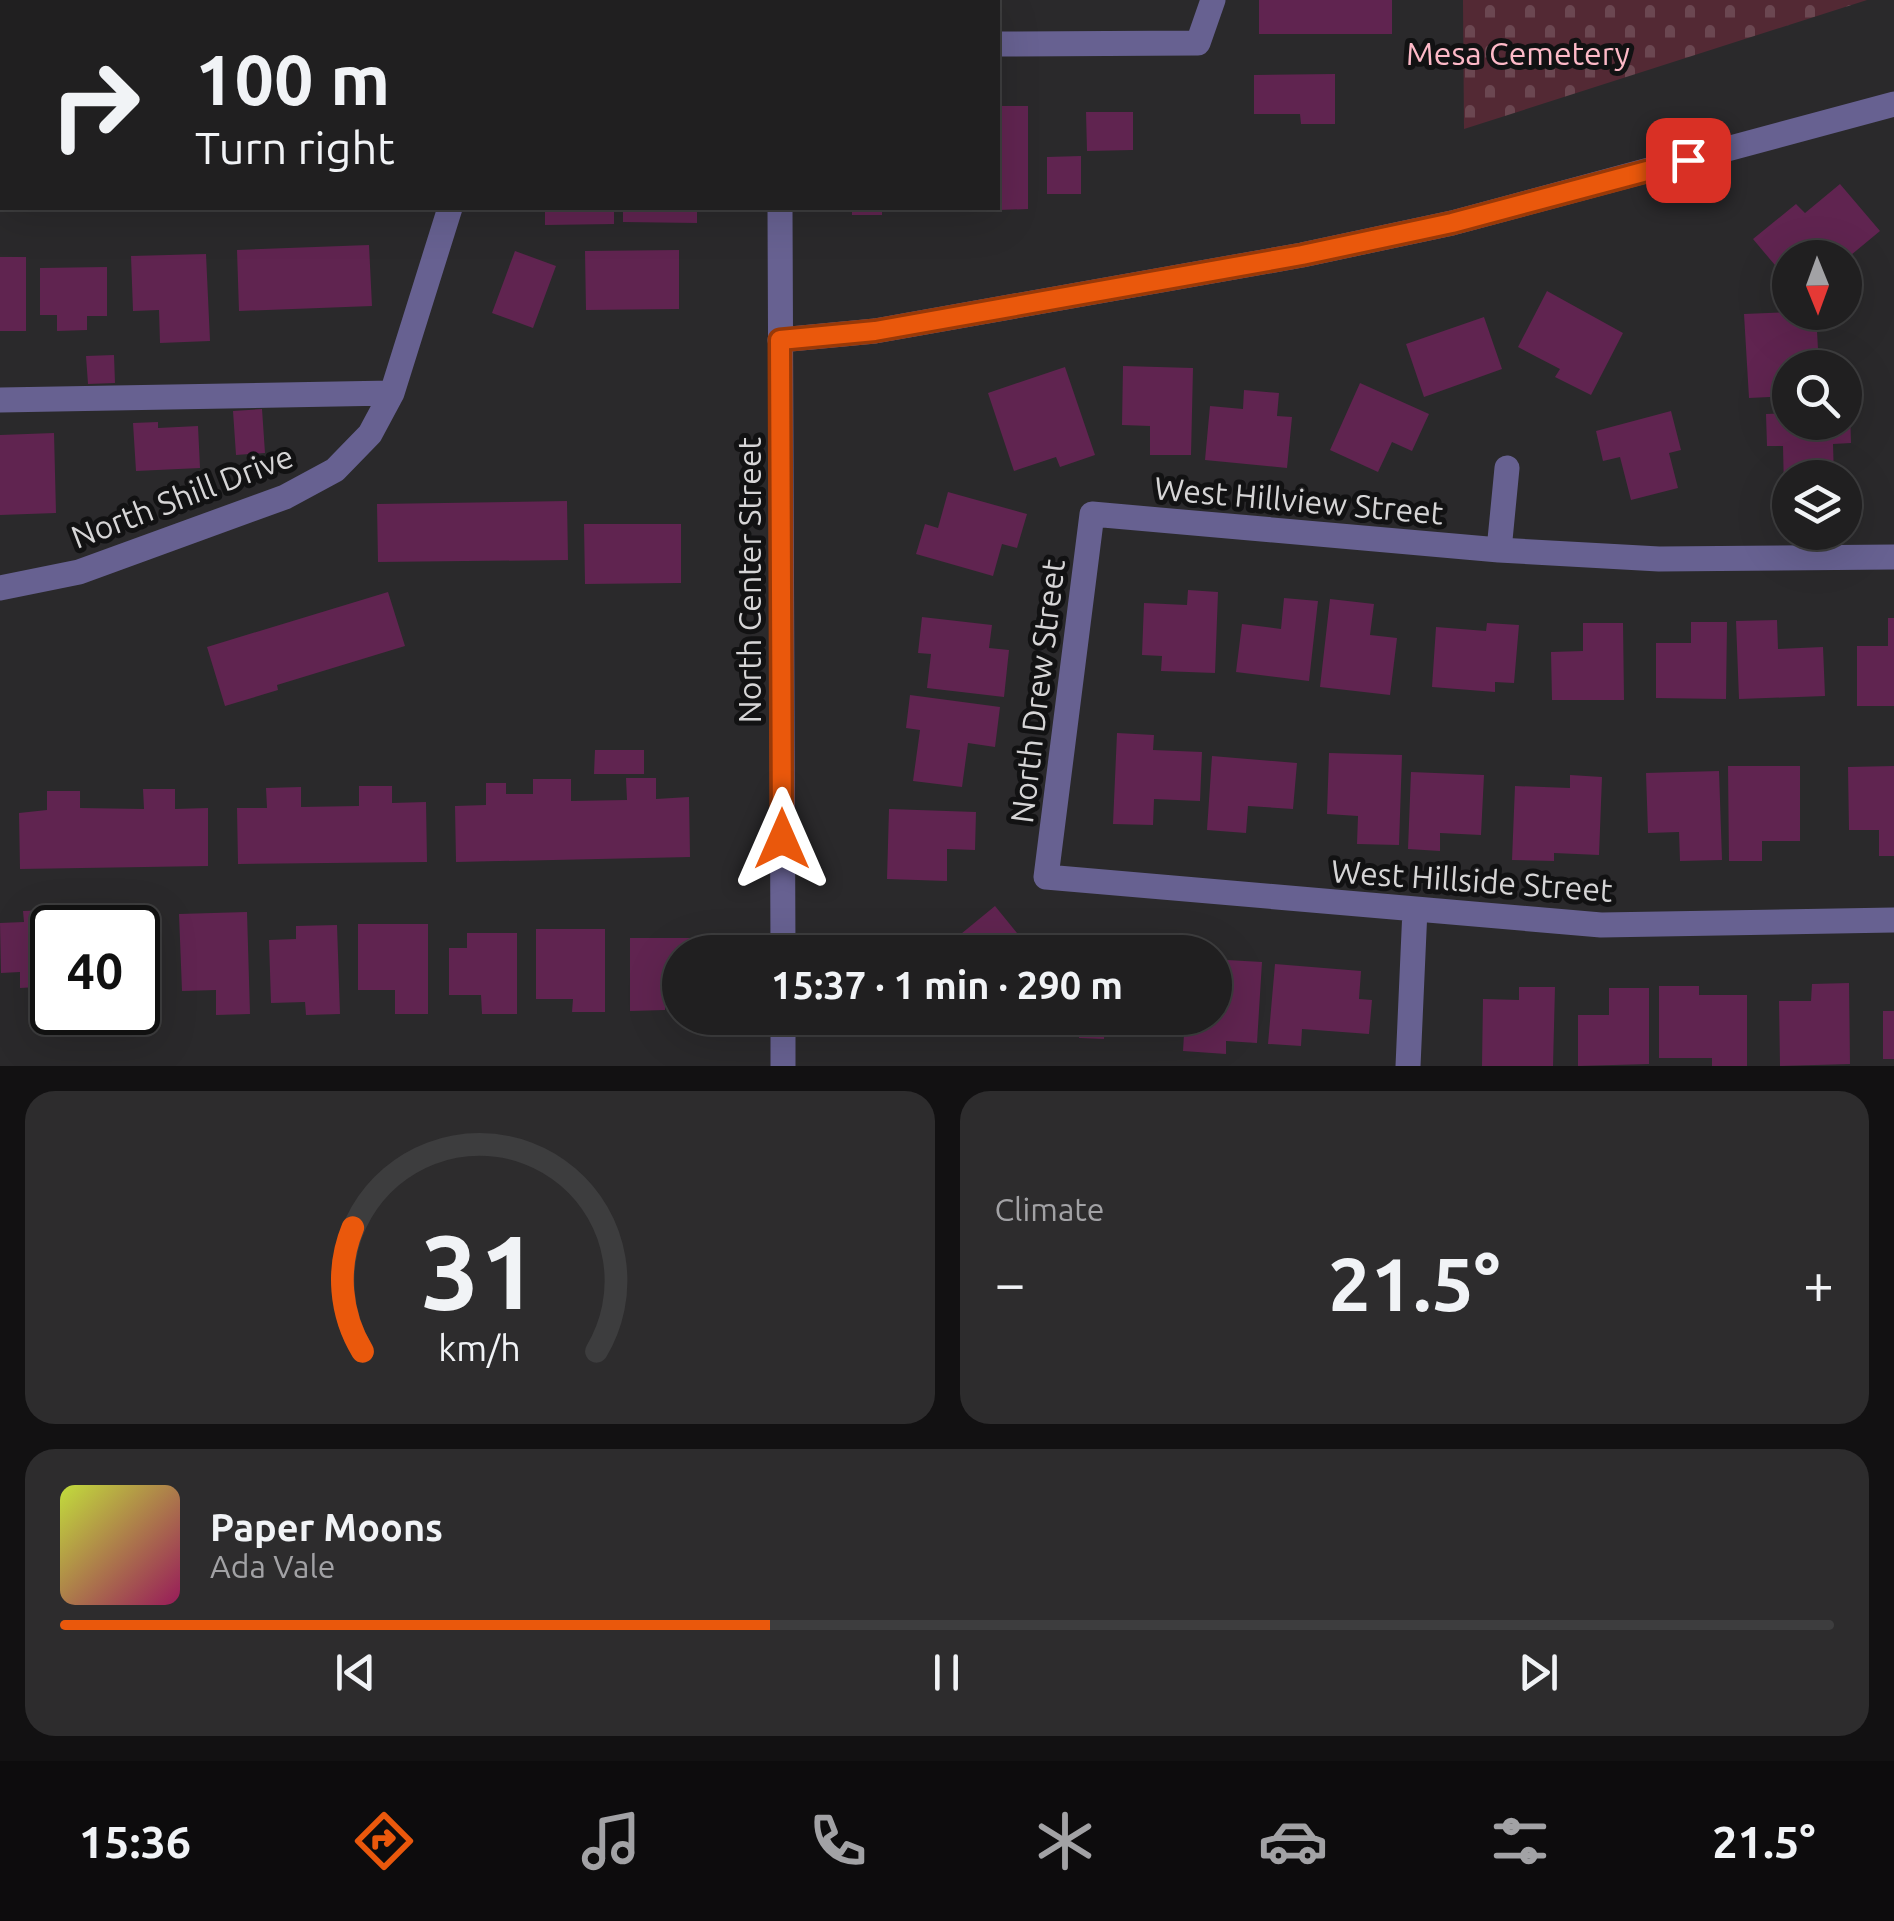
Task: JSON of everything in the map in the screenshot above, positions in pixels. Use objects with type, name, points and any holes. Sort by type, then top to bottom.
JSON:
[{"type":"street","points":[[1000,44],[1198,43],[1213,0]]},
{"type":"street","points":[[780,340],[875,331],[1302,255],[1452,223],[1894,104]]},
{"type":"street","name":"North Shill Drive","points":[[0,588],[80,572],[285,497],[335,470],[370,434],[392,393],[449,210]]},
{"type":"street","name":"North Center Street","points":[[780,210],[783,935]]},
{"type":"street","points":[[0,400],[392,393]]},
{"type":"street","points":[[1499,550],[1507,468]]},
{"type":"street","name":"West Hillview Street","points":[[1092,514],[1499,550],[1660,560],[1894,557]]},
{"type":"street","name":"North Drew Street","points":[[1046,877],[1092,514]]},
{"type":"street","name":"West Hillside Street","points":[[1046,877],[1601,924],[1894,920]]},
{"type":"street","points":[[1408,1066],[1415,908]]},
{"type":"street","points":[[783,1035],[783,1066]]},
{"type":"green space","name":"Mesa Cemetery","points":[[1463,0],[1867,0],[1464,129]]},
{"type":"building","points":[[1259,0],[1392,0],[1392,34],[1259,34]]},
{"type":"building","points":[[1335,74],[1335,124],[1301,124],[1300,114],[1254,114],[1254,75]]},
{"type":"building","points":[[1000,106],[1028,106],[1028,209],[1000,210]]},
{"type":"building","points":[[1086,112],[1133,112],[1133,150],[1087,151]]},
{"type":"building","points":[[1081,156],[1081,194],[1047,194],[1047,157]]},
{"type":"building","points":[[1840,184],[1880,231],[1862,246],[1862,240],[1772,240],[1772,262],[1753,239],[1796,204],[1805,213]]},
{"type":"building","points":[[545,210],[614,210],[614,224],[545,225]]},
{"type":"building","points":[[623,210],[697,210],[697,223],[623,222]]},
{"type":"building","points":[[852,210],[882,210],[882,215],[852,215]]},
{"type":"building","points":[[369,245],[372,306],[239,311],[237,250]]},
{"type":"building","points":[[679,250],[679,309],[586,310],[585,251]]},
{"type":"building","points":[[515,251],[556,266],[533,328],[492,313]]},
{"type":"building","points":[[206,254],[210,341],[160,343],[159,310],[133,311],[131,256]]},
{"type":"building","points":[[0,257],[26,257],[26,331],[0,331]]},
{"type":"building","points":[[107,267],[107,316],[87,316],[87,330],[57,331],[57,315],[40,315],[40,268]]},
{"type":"building","points":[[1547,291],[1623,333],[1591,395],[1555,377],[1560,369],[1518,347]]},
{"type":"building","points":[[1772,313],[1772,330],[1817,330],[1818,350],[1772,350],[1772,397],[1749,398],[1744,314]]},
{"type":"building","points":[[1484,317],[1502,369],[1424,397],[1406,344]]},
{"type":"building","points":[[114,355],[115,383],[88,384],[86,356]]},
{"type":"building","points":[[1123,366],[1193,368],[1191,455],[1150,455],[1150,426],[1122,425]]},
{"type":"building","points":[[1065,367],[1095,455],[1060,467],[1056,457],[1014,471],[988,393]]},
{"type":"building","points":[[1360,383],[1429,414],[1412,451],[1392,442],[1378,472],[1330,450]]},
{"type":"building","points":[[1244,390],[1279,393],[1277,416],[1292,417],[1287,468],[1205,460],[1210,406],[1243,409]]},
{"type":"building","points":[[262,409],[265,453],[236,455],[233,411]]},
{"type":"building","points":[[1671,411],[1681,450],[1669,453],[1678,488],[1631,500],[1620,457],[1603,461],[1596,431]]},
{"type":"building","points":[[1766,414],[1772,414],[1772,440],[1851,443],[1833,444],[1833,460],[1783,460],[1783,446],[1767,446]]},
{"type":"building","points":[[158,422],[158,428],[198,426],[200,468],[136,471],[133,423]]},
{"type":"building","points":[[54,433],[56,513],[0,515],[0,435]]},
{"type":"building","points":[[948,492],[1027,514],[1017,548],[1002,544],[993,576],[916,554],[925,524],[938,528]]},
{"type":"building","points":[[567,501],[568,560],[378,562],[377,504]]},
{"type":"building","points":[[584,524],[681,524],[681,583],[585,584]]},
{"type":"building","points":[[1188,590],[1218,592],[1215,673],[1161,671],[1162,656],[1142,655],[1144,603],[1187,605]]},
{"type":"building","points":[[388,592],[405,646],[277,685],[278,690],[225,706],[207,647]]},
{"type":"building","points":[[1284,598],[1318,601],[1309,681],[1236,672],[1242,624],[1281,629]]},
{"type":"building","points":[[1330,599],[1374,604],[1370,635],[1397,638],[1390,695],[1320,687]]},
{"type":"building","points":[[922,617],[992,625],[989,648],[1009,650],[1004,697],[927,688],[931,654],[918,653]]},
{"type":"building","points":[[1888,618],[1894,618],[1894,706],[1857,706],[1857,646],[1888,646]]},
{"type":"building","points":[[1777,620],[1778,649],[1823,647],[1825,696],[1739,699],[1736,621]]},
{"type":"building","points":[[1691,622],[1727,622],[1726,699],[1656,698],[1656,643],[1691,643]]},
{"type":"building","points":[[1487,623],[1519,625],[1514,683],[1495,682],[1495,692],[1432,687],[1436,627],[1486,631]]},
{"type":"building","points":[[1583,623],[1623,623],[1624,700],[1552,700],[1551,652],[1583,651]]},
{"type":"building","points":[[910,695],[1000,707],[995,747],[968,743],[962,787],[913,781],[920,730],[906,728]]},
{"type":"building","points":[[1117,733],[1154,735],[1153,750],[1202,752],[1200,801],[1154,799],[1153,825],[1113,824]]},
{"type":"building","points":[[595,750],[644,750],[644,774],[594,774]]},
{"type":"building","points":[[1329,753],[1402,755],[1399,845],[1357,844],[1358,816],[1327,814]]},
{"type":"building","points":[[1212,756],[1297,763],[1293,809],[1248,806],[1246,833],[1207,830]]},
{"type":"building","points":[[1728,766],[1800,766],[1800,841],[1762,841],[1762,861],[1729,861]]},
{"type":"building","points":[[1894,766],[1894,856],[1879,856],[1879,830],[1849,830],[1848,767]]},
{"type":"building","points":[[1719,771],[1722,860],[1680,861],[1679,832],[1648,833],[1646,773]]},
{"type":"building","points":[[1411,772],[1484,775],[1481,835],[1440,833],[1440,851],[1408,849]]},
{"type":"building","points":[[1570,775],[1602,777],[1599,855],[1554,853],[1554,861],[1512,860],[1515,786],[1570,788]]},
{"type":"building","points":[[626,778],[656,778],[656,799],[689,797],[690,857],[456,862],[455,806],[486,805],[486,783],[506,783],[506,794],[533,794],[533,779],[571,779],[571,801],[627,800]]},
{"type":"building","points":[[359,786],[392,786],[392,803],[426,802],[427,862],[238,864],[237,808],[267,808],[266,788],[301,787],[301,807],[359,806]]},
{"type":"building","points":[[143,789],[175,789],[175,809],[208,808],[208,866],[20,869],[19,813],[47,810],[47,791],[80,791],[80,808],[144,809]]},
{"type":"building","points":[[889,809],[976,812],[975,850],[947,849],[947,881],[887,879]]},
{"type":"building","points":[[995,906],[1017,933],[1015,935],[960,935]]},
{"type":"building","points":[[23,911],[30,911],[30,987],[20,988],[20,972],[1,973],[0,923],[24,922]]},
{"type":"building","points":[[247,912],[250,1014],[216,1015],[216,990],[182,991],[179,914]]},
{"type":"building","points":[[358,924],[428,924],[428,1014],[395,1014],[395,990],[358,990]]},
{"type":"building","points":[[337,925],[340,1014],[306,1015],[305,1002],[271,1003],[269,940],[296,939],[296,926]]},
{"type":"building","points":[[536,929],[605,929],[605,1012],[572,1012],[573,999],[536,999]]},
{"type":"building","points":[[467,933],[517,933],[517,1014],[482,1014],[481,995],[449,995],[449,948],[467,948]]},
{"type":"building","points":[[630,938],[662,938],[662,1010],[630,1011]]},
{"type":"building","points":[[1232,960],[1262,962],[1257,1043],[1226,1041],[1226,1054],[1183,1051],[1184,1035],[1232,1035]]},
{"type":"building","points":[[1275,964],[1361,971],[1359,999],[1372,1000],[1369,1034],[1302,1029],[1301,1046],[1268,1044]]},
{"type":"building","points":[[1849,983],[1850,1064],[1780,1066],[1779,1001],[1811,1001],[1812,984]]},
{"type":"building","points":[[1659,986],[1699,986],[1699,995],[1747,995],[1747,1066],[1712,1066],[1712,1058],[1659,1058]]},
{"type":"building","points":[[1519,987],[1555,987],[1553,1066],[1482,1066],[1483,999],[1519,1000]]},
{"type":"building","points":[[1609,988],[1649,988],[1649,1064],[1578,1066],[1578,1015],[1609,1015]]},
{"type":"building","points":[[1883,1011],[1894,1011],[1894,1059],[1883,1059]]},
{"type":"building","points":[[1079,1035],[1104,1035],[1104,1039],[1079,1038]]},
{"type":"route","points":[[782,839],[780,340],[875,331],[1302,255],[1452,223],[1688,160]]}]
